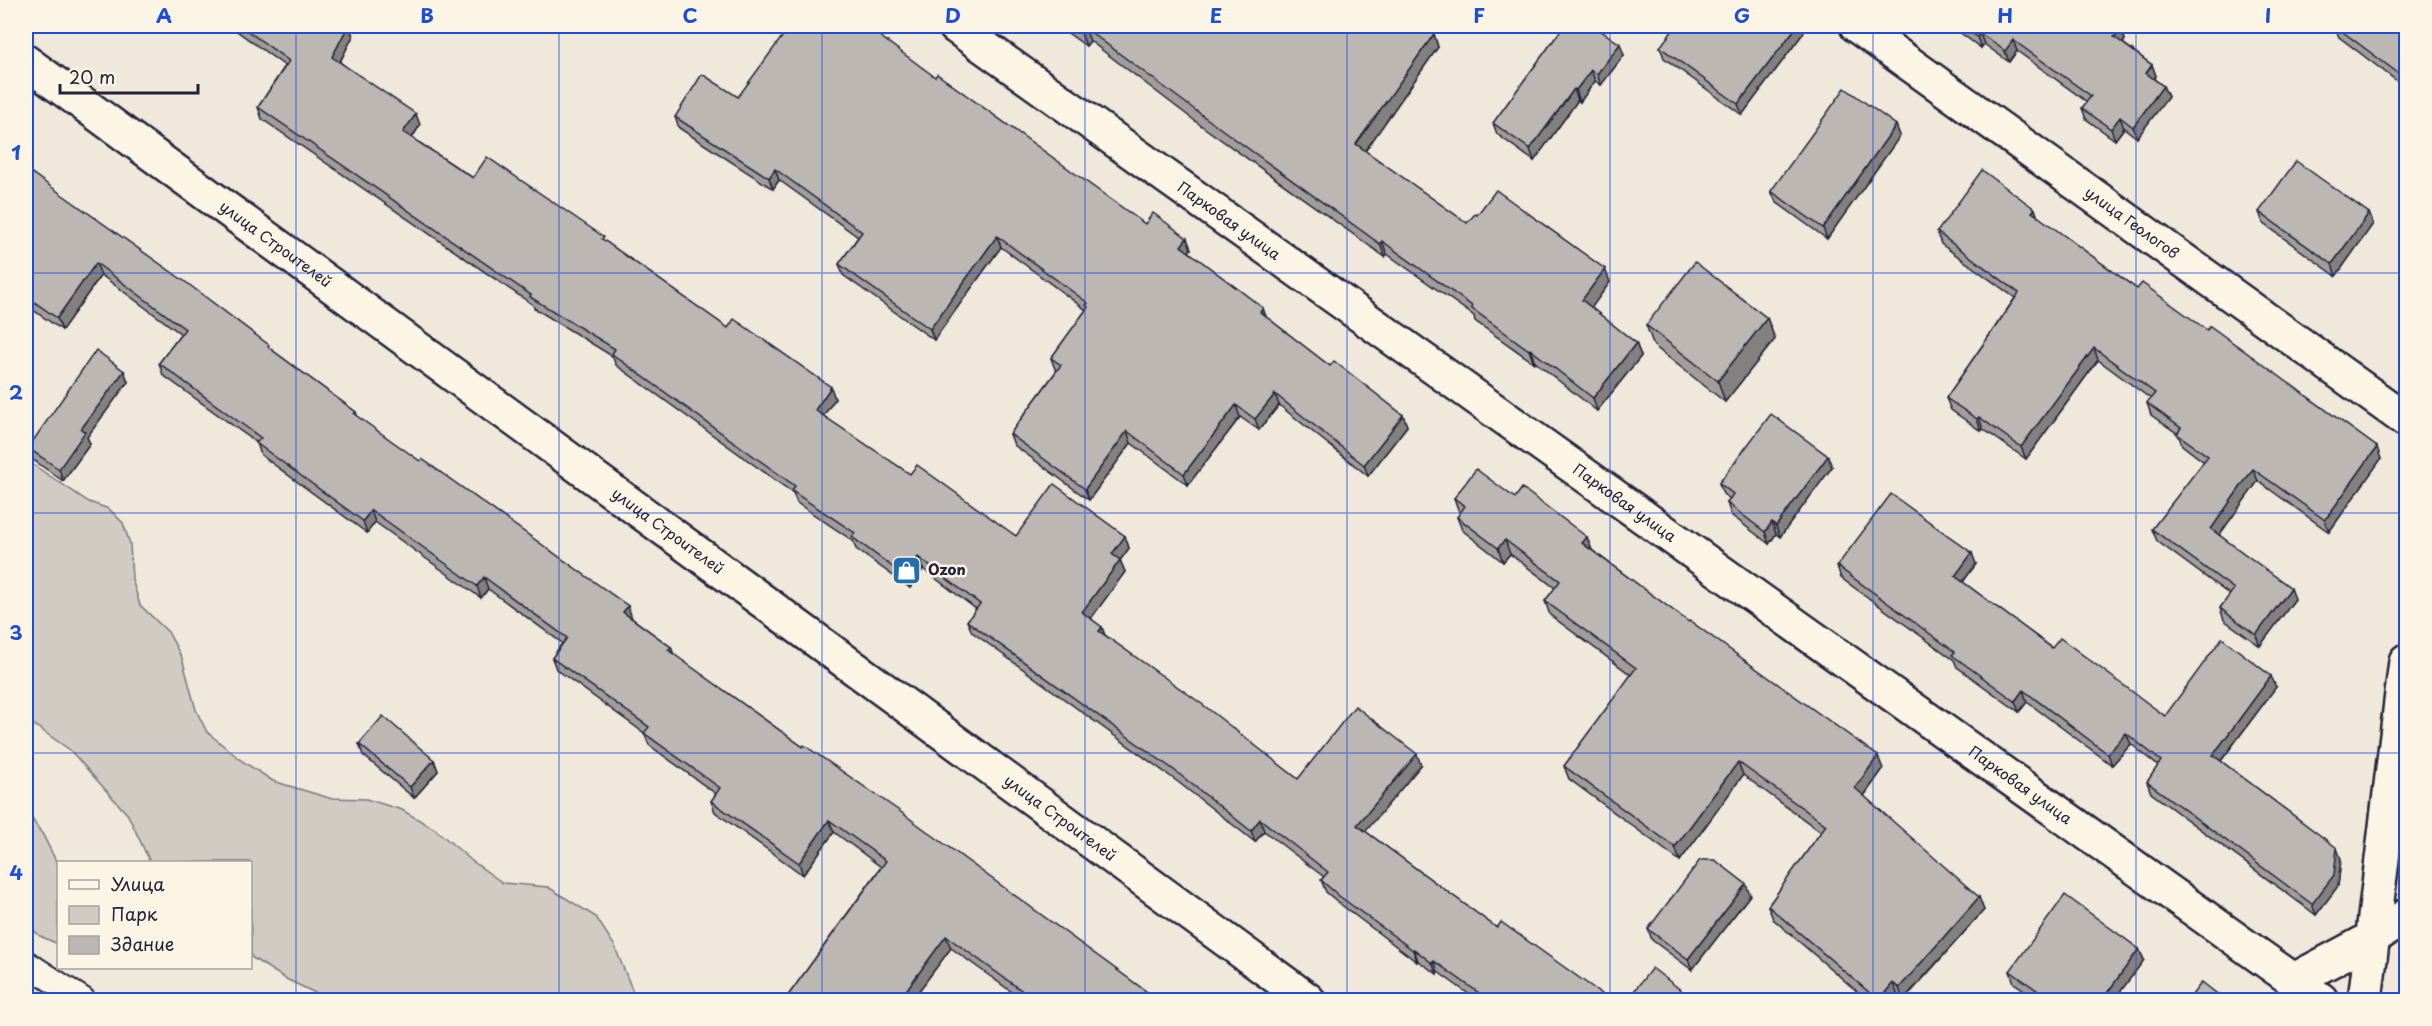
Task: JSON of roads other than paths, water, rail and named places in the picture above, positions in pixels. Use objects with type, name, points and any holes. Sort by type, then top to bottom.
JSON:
[{"type":"street","name":"Парковая улица","points":[[955,26],[2321,1000]]},
{"type":"street","name":"улица Геологов","points":[[1857,26],[2406,420]]},
{"type":"street","name":"улица Строителей","points":[[26,62],[1308,1000]]},
{"type":"street","points":[[2365,1000],[2406,662]]},
{"type":"street","points":[[2295,980],[2372,939],[2406,916]]},
{"type":"lane","points":[[26,963],[83,1000]]},
{"type":"place","name":"Ozon","points":[[907,570]]}]
